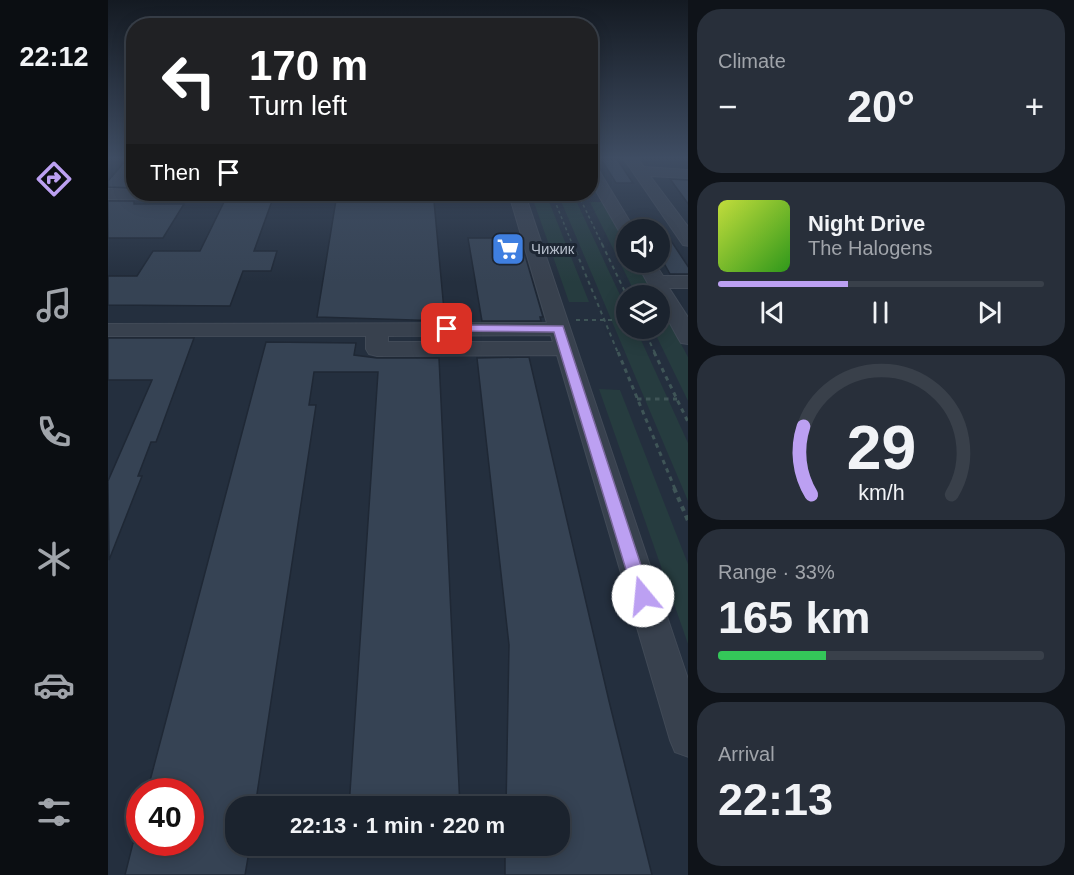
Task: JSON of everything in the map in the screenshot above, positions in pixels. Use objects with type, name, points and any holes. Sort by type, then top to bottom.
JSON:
[{"type":"street","points":[[609,200],[620,219]]},
{"type":"street","points":[[661,200],[687,236]]},
{"type":"street","points":[[518,201],[565,332],[688,740]]},
{"type":"street","points":[[651,273],[688,338]]},
{"type":"street","points":[[656,282],[688,282]]},
{"type":"street","points":[[108,330],[377,329],[377,349],[565,332]]},
{"type":"path","points":[[555,201],[688,523]]},
{"type":"path","points":[[581,201],[622,285]]},
{"type":"path","points":[[565,332],[604,320],[616,320]]},
{"type":"path","points":[[648,339],[688,423]]},
{"type":"path","points":[[636,399],[677,399]]},
{"type":"green space","points":[[533,201],[549,201],[589,302],[569,302]]},
{"type":"green space","points":[[561,201],[576,201],[616,286],[616,331]]},
{"type":"green space","points":[[590,202],[604,202],[616,224],[616,255]]},
{"type":"green space","points":[[625,273],[643,273],[649,285],[631,285]]},
{"type":"green space","points":[[670,324],[688,357],[688,401],[658,339],[670,339]]},
{"type":"green space","points":[[619,339],[641,339],[688,443],[688,501]]},
{"type":"green space","points":[[599,389],[620,390],[688,564],[688,644]]},
{"type":"building","points":[[108,201],[134,201],[134,204],[184,204],[163,238],[108,238]]},
{"type":"building","points":[[272,201],[254,251],[277,251],[271,271],[243,271],[230,306],[108,305],[108,276],[137,276],[153,251],[200,251],[224,202]]},
{"type":"building","points":[[336,201],[434,201],[445,321],[317,317]]},
{"type":"building","points":[[468,238],[520,238],[543,317],[540,317],[541,321],[482,321]]},
{"type":"building","points":[[670,239],[688,266],[688,274],[670,274]]},
{"type":"building","points":[[108,338],[194,338],[156,442],[151,442],[138,476],[142,476],[109,560],[108,481],[152,380],[108,380]]},
{"type":"building","points":[[266,342],[356,343],[354,355],[377,358],[439,358],[459,796],[350,796],[378,372],[314,372],[309,405],[316,405],[257,796],[225,796],[225,856],[248,856],[245,875],[125,875],[130,856],[204,856],[204,778],[151,778]]},
{"type":"building","points":[[529,357],[652,875],[505,875],[505,856],[570,856],[570,796],[506,796],[509,645],[477,358]]},
{"type":"place","name":"Чижик","points":[[508,249]]},
{"type":"route","points":[[447,329],[559,329],[643,596]]}]
